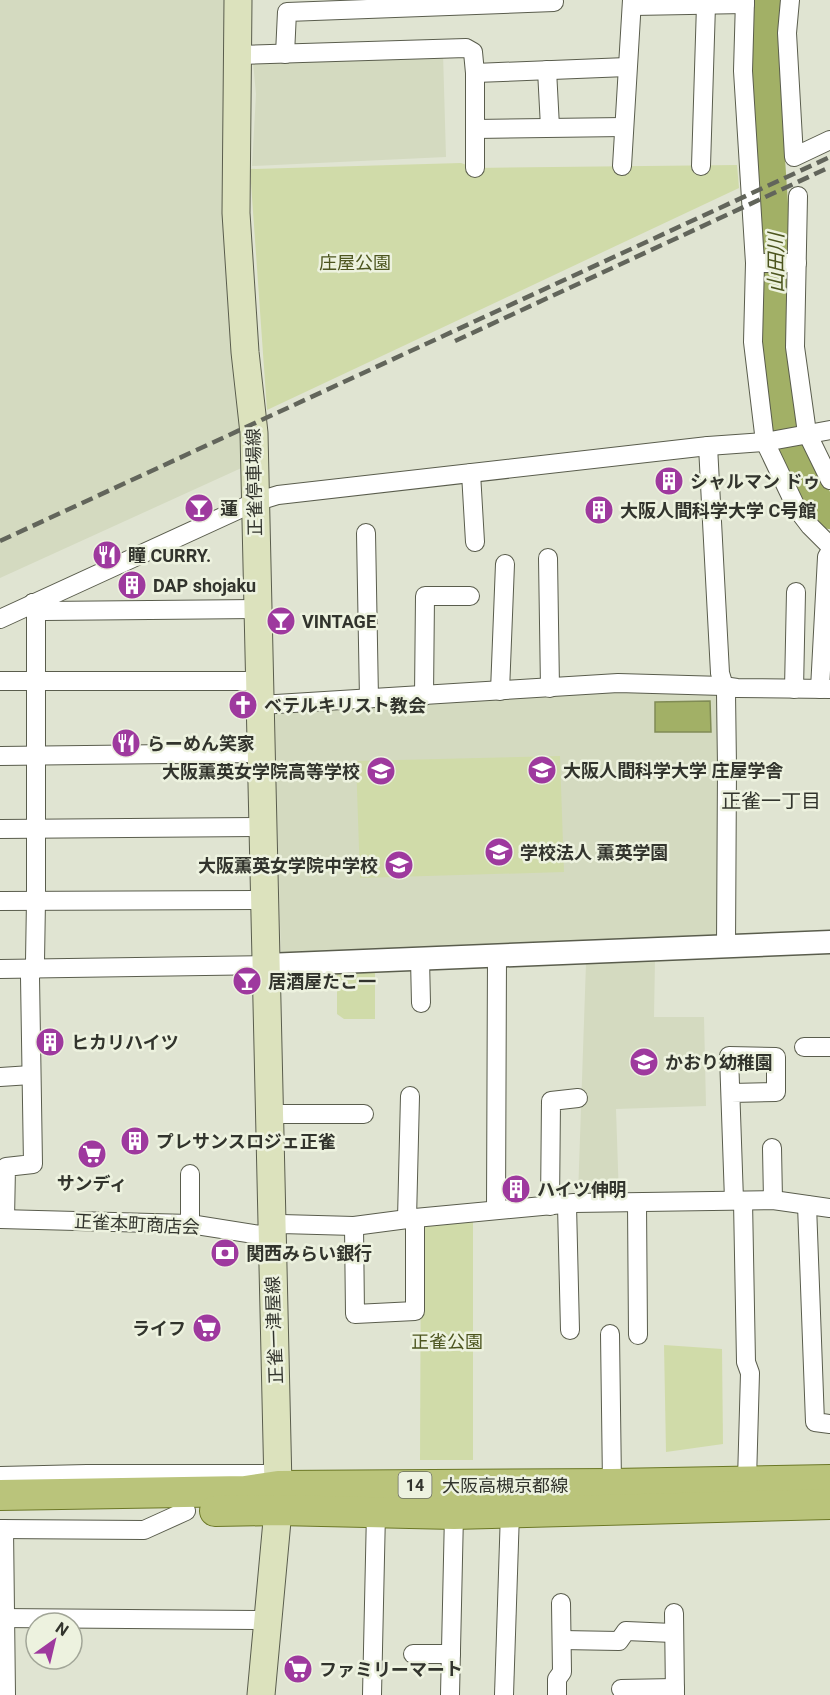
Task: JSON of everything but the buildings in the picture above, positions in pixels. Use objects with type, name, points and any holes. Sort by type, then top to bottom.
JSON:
[{"type":"main road","name":"正雀停車場線","points":[[238,0],[236,213],[245,352],[254,434],[266,965]]},
{"type":"main road","name":"正雀一津屋線","points":[[261,1695],[278,1498],[266,965]]},
{"type":"main road","name":"大阪高槻京都線","points":[[0,1495],[245,1491],[376,1512],[454,1514],[510,1512],[766,1489],[830,1480]]},
{"type":"main road","name":"大阪高槻京都線","points":[[1,1523],[186,1511],[278,1498],[612,1484],[766,1489],[830,1504]]},
{"type":"street","points":[[790,0],[787,33],[794,157],[830,140]]},
{"type":"street","points":[[285,54],[287,12],[401,4],[554,2]]},
{"type":"street","points":[[622,166],[633,3],[706,5],[745,2],[743,71],[759,263],[753,342],[765,442],[797,508],[830,546]]},
{"type":"street","points":[[701,166],[706,5]]},
{"type":"street","points":[[239,55],[466,48],[473,52],[475,73],[475,168]]},
{"type":"street","points":[[475,73],[627,67]]},
{"type":"street","points":[[547,70],[550,127]]},
{"type":"street","points":[[475,129],[624,127]]},
{"type":"street","points":[[798,196],[795,347],[807,433],[830,480]]},
{"type":"street","points":[[759,263],[795,263]]},
{"type":"street","points":[[0,619],[255,502],[278,495],[708,446],[765,442],[830,430]]},
{"type":"street","points":[[708,446],[723,686],[726,693],[728,767],[726,946]]},
{"type":"street","points":[[471,473],[476,542]]},
{"type":"street","points":[[366,533],[369,699]]},
{"type":"street","points":[[0,681],[34,680],[369,699],[618,683],[825,689],[827,557],[830,552]]},
{"type":"street","points":[[548,558],[550,688]]},
{"type":"street","points":[[500,691],[505,564]]},
{"type":"street","points":[[424,696],[425,596],[470,596]]},
{"type":"street","points":[[791,602],[794,689]]},
{"type":"street","points":[[33,603],[44,611],[257,609]]},
{"type":"street","points":[[3,1219],[6,1167],[33,1164],[30,977],[35,961],[34,680],[36,614],[33,603]]},
{"type":"street","points":[[0,756],[261,753]]},
{"type":"street","points":[[0,829],[264,827]]},
{"type":"street","points":[[0,901],[265,900]]},
{"type":"street","points":[[0,969],[266,965],[830,942]]},
{"type":"street","points":[[496,1210],[497,956]]},
{"type":"street","points":[[420,959],[420,1003]]},
{"type":"street","points":[[804,1047],[830,1047]]},
{"type":"street","points":[[0,1077],[30,1075]]},
{"type":"street","points":[[731,1093],[746,1362],[750,1373],[766,1489],[807,1517],[830,1517]]},
{"type":"street","points":[[354,1226],[355,1314],[416,1311],[411,1219],[410,1096]]},
{"type":"street","points":[[570,1330],[551,1101],[578,1098]]},
{"type":"street","points":[[269,1114],[324,1107],[364,1114]]},
{"type":"street","points":[[772,1148],[773,1200]]},
{"type":"street","points":[[190,1174],[190,1224]]},
{"type":"street","name":"正雀本町商店会","points":[[3,1219],[190,1224],[260,1235],[281,1224],[354,1226],[559,1205],[773,1200],[830,1208]]},
{"type":"street","points":[[637,1203],[638,1335]]},
{"type":"street","points":[[807,1205],[815,1422],[830,1424]]},
{"type":"street","points":[[610,1334],[612,1484]]},
{"type":"street","points":[[766,1489],[830,1469]]},
{"type":"street","points":[[0,1476],[264,1474],[278,1498]]},
{"type":"street","points":[[372,1695],[376,1512]]},
{"type":"street","points":[[504,1695],[510,1512]]},
{"type":"street","points":[[450,1695],[454,1514]]},
{"type":"street","points":[[1,1523],[6,1695]]},
{"type":"street","points":[[557,1695],[557,1679],[562,1672],[561,1604]]},
{"type":"street","points":[[621,1689],[675,1691],[674,1613]]},
{"type":"street","points":[[2,1618],[267,1620]]},
{"type":"street","points":[[562,1640],[619,1641],[626,1631],[673,1633]]},
{"type":"street","points":[[413,1654],[451,1654]]},
{"type":"shaded area","points":[[0,0],[227,0],[248,465],[0,578]]},
{"type":"shaded area","points":[[443,53],[446,157],[252,166],[256,94],[253,62]]},
{"type":"shaded area","name":"学校法人 薫英学園","points":[[620,688],[718,692],[721,940],[281,956],[274,710]]},
{"type":"shaded area","points":[[710,701],[711,732],[655,732],[655,702]]},
{"type":"shaded area","name":"かおり幼稚園","points":[[655,960],[654,1017],[704,1017],[706,1106],[616,1109],[619,1198],[578,1196],[586,963]]},
{"type":"green space","name":"庄屋公園","points":[[461,163],[475,168],[737,165],[739,188],[267,410],[250,169]]},
{"type":"green space","points":[[560,756],[564,872],[360,878],[356,761]]},
{"type":"green space","points":[[337,971],[375,971],[375,1019],[344,1019],[337,1014]]},
{"type":"green space","name":"正雀公園","points":[[473,1217],[473,1460],[420,1460],[421,1222]]},
{"type":"green space","points":[[664,1345],[722,1349],[723,1444],[666,1452]]},
{"type":"waterway","name":"山田川","points":[[767,0],[768,94],[777,262],[774,338],[776,372],[783,416],[796,458],[817,497],[830,515]]},
{"type":"railway","points":[[0,541],[830,157]]},
{"type":"railway","points":[[455,341],[830,167]]},
{"type":"place","name":"シャルマン ドゥ","points":[[669,481]]},
{"type":"place","name":"蓮","points":[[199,508]]},
{"type":"place","name":"大阪人間科学大学 C号館","points":[[599,510]]},
{"type":"place","name":"瞳 CURRY.","points":[[107,555]]},
{"type":"place","name":"DAP shojaku","points":[[132,585]]},
{"type":"place","name":"VINTAGE","points":[[281,621]]},
{"type":"place","name":"ベテルキリスト教会","points":[[243,705]]},
{"type":"place","name":"らーめん笑家","points":[[126,743]]},
{"type":"place","name":"大阪人間科学大学 庄屋学舎","points":[[542,770]]},
{"type":"place","name":"大阪薫英女学院高等学校","points":[[381,771]]},
{"type":"place","name":"学校法人 薫英学園","points":[[499,852]]},
{"type":"place","name":"大阪薫英女学院中学校","points":[[399,865]]},
{"type":"place","name":"居酒屋たこ一","points":[[247,981]]},
{"type":"place","name":"ヒカリハイツ","points":[[50,1042]]},
{"type":"place","name":"かおり幼稚園","points":[[644,1062]]},
{"type":"place","name":"プレサンスロジェ正雀","points":[[135,1141]]},
{"type":"place","name":"サンディ","points":[[92,1154]]},
{"type":"place","name":"ハイツ伸明","points":[[516,1189]]},
{"type":"place","name":"関西みらい銀行","points":[[225,1253]]},
{"type":"place","name":"ライフ","points":[[207,1328]]},
{"type":"place","name":"ファミリーマート","points":[[298,1669]]},
{"type":"district","name":"正雀一丁目","points":[[771,801]]}]
